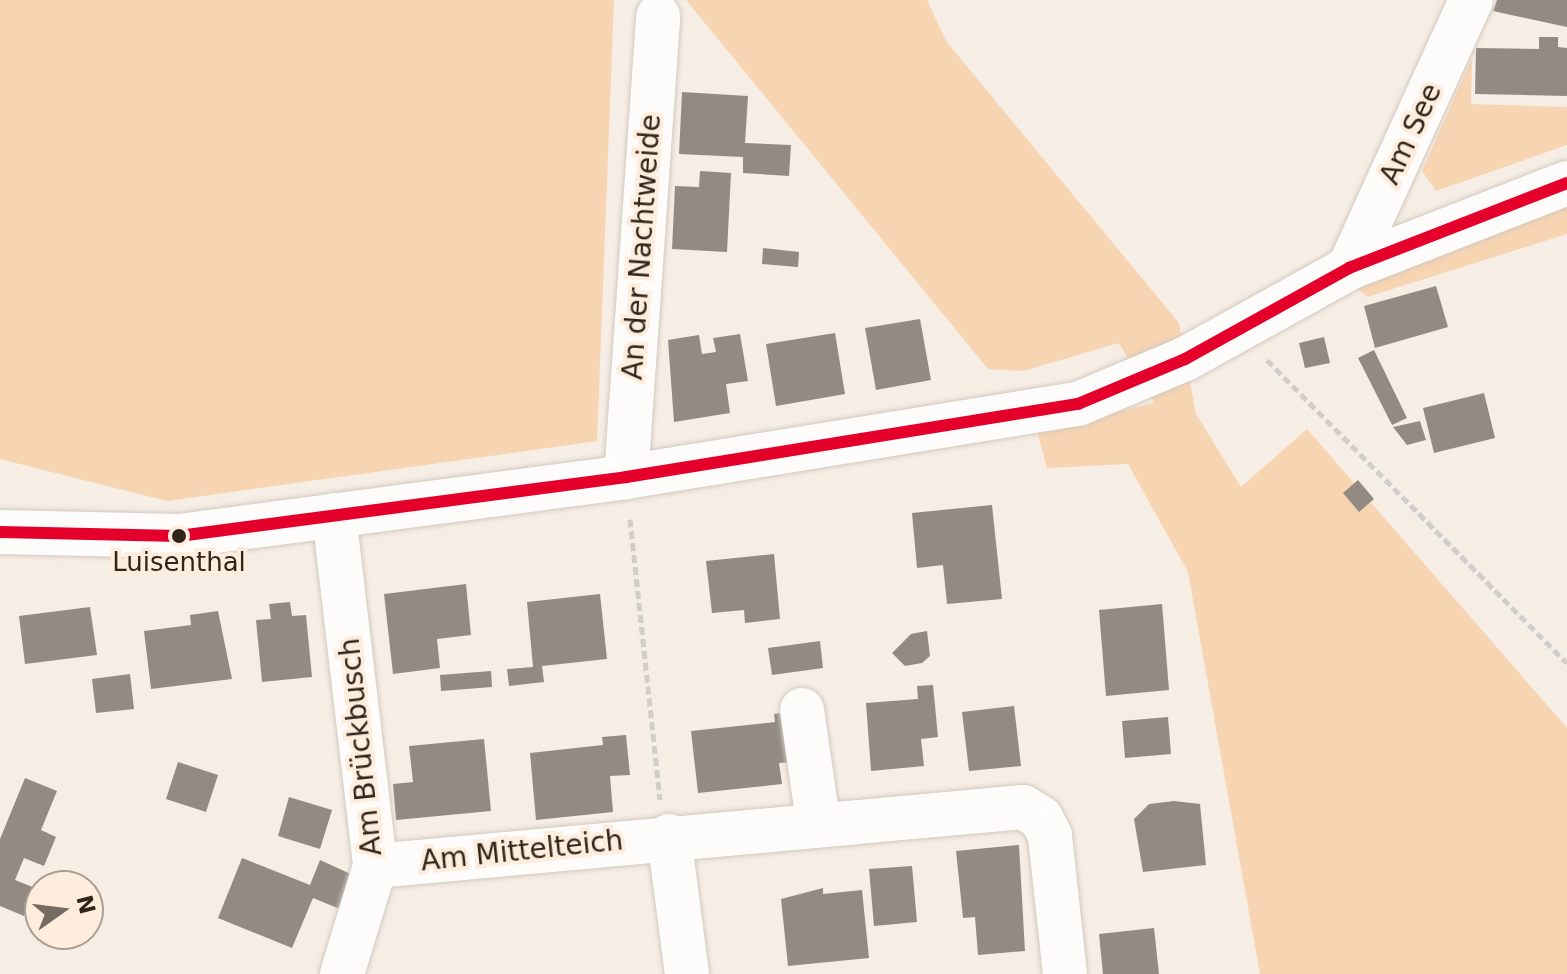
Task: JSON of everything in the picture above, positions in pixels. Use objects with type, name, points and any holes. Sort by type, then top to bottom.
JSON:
[{"type":"street","name":"Am See","points":[[1349,268],[1471,0]]},
{"type":"street","name":"An der Nachtweide","points":[[626,477],[658,16]]},
{"type":"street","points":[[0,532],[179,536],[626,477],[1044,410],[1133,383],[1237,332],[1349,268],[1567,183]]},
{"type":"street","name":"Am Brückbusch","points":[[334,515],[375,866],[342,974]]},
{"type":"street","points":[[802,710],[818,821]]},
{"type":"street","name":"Am Mittelteich","points":[[375,866],[818,821],[1030,809],[1050,836],[1065,974]]},
{"type":"street","points":[[666,836],[687,974]]},
{"type":"path","points":[[1237,332],[1567,663]]},
{"type":"path","points":[[626,477],[666,836]]},
{"type":"shaded area","points":[[0,0],[614,0],[597,441],[167,501],[0,459]]},
{"type":"shaded area","points":[[686,0],[927,0],[946,41],[1179,323],[1196,414],[1241,487],[1307,429],[1567,728],[1567,974],[1260,974],[1188,572],[1128,464],[1047,468],[1037,431],[1154,403],[1119,343],[1023,371],[988,369]]},
{"type":"shaded area","points":[[1472,58],[1471,104],[1567,107],[1567,145],[1436,191],[1422,171]]},
{"type":"shaded area","points":[[1567,202],[1567,234],[1367,297],[1353,283]]},
{"type":"building","points":[[1497,0],[1567,0],[1567,27],[1493,11]]},
{"type":"building","points":[[1539,37],[1558,37],[1558,47],[1567,48],[1567,96],[1475,94],[1476,48],[1539,49]]},
{"type":"building","points":[[682,92],[748,96],[745,143],[791,145],[789,176],[743,173],[743,157],[679,154]]},
{"type":"building","points":[[700,171],[731,173],[727,252],[672,249],[675,186],[699,187]]},
{"type":"building","points":[[763,248],[799,252],[798,267],[762,264]]},
{"type":"building","points":[[1436,286],[1448,327],[1375,348],[1364,306]]},
{"type":"building","points":[[920,319],[931,380],[876,390],[865,328]]},
{"type":"building","points":[[835,333],[845,394],[776,406],[766,344]]},
{"type":"building","points":[[740,334],[748,381],[726,384],[730,413],[674,422],[668,340],[699,335],[702,354],[716,352],[713,338]]},
{"type":"building","points":[[1324,337],[1330,363],[1305,368],[1299,343]]},
{"type":"building","points":[[1374,350],[1407,418],[1392,425],[1358,358]]},
{"type":"building","points":[[1484,393],[1495,438],[1434,453],[1423,408]]},
{"type":"building","points":[[1420,421],[1426,440],[1407,445],[1393,427]]},
{"type":"building","points":[[1358,480],[1374,499],[1359,512],[1343,493]]},
{"type":"building","points":[[992,505],[1002,599],[947,604],[943,565],[917,568],[912,513]]},
{"type":"building","points":[[774,554],[780,619],[745,623],[744,610],[712,613],[706,561]]},
{"type":"building","points":[[466,584],[471,635],[437,639],[440,668],[393,674],[384,594]]},
{"type":"building","points":[[600,594],[607,659],[542,666],[544,682],[509,686],[507,669],[533,667],[527,602]]},
{"type":"building","points":[[290,602],[292,616],[306,615],[312,677],[262,682],[256,620],[271,619],[269,604]]},
{"type":"building","points":[[1162,604],[1169,690],[1106,696],[1099,610]]},
{"type":"building","points":[[90,607],[97,655],[25,664],[19,616]]},
{"type":"building","points":[[218,611],[232,679],[151,689],[144,631],[191,625],[190,615]]},
{"type":"building","points":[[927,631],[930,656],[922,663],[905,666],[892,653],[911,634]]},
{"type":"building","points":[[820,641],[823,668],[772,675],[768,648]]},
{"type":"building","points":[[491,671],[492,687],[441,691],[440,675]]},
{"type":"building","points":[[130,674],[134,709],[96,713],[92,679]]},
{"type":"building","points":[[933,685],[938,737],[921,739],[924,766],[871,771],[866,703],[918,699],[917,686]]},
{"type":"building","points":[[1014,706],[1021,766],[969,771],[962,712]]},
{"type":"building","points":[[788,712],[794,762],[779,763],[782,784],[698,793],[691,731],[775,722],[774,714]]},
{"type":"building","points":[[1168,717],[1171,754],[1125,758],[1122,721]]},
{"type":"building","points":[[626,735],[630,775],[610,776],[613,812],[536,820],[530,753],[603,745],[602,737]]},
{"type":"building","points":[[484,739],[491,811],[396,820],[393,784],[413,782],[409,746]]},
{"type":"building","points":[[178,762],[218,775],[206,812],[166,799]]},
{"type":"building","points":[[25,778],[57,791],[41,830],[56,837],[44,866],[24,858],[15,880],[24,884],[24,916],[0,906],[0,839]]},
{"type":"building","points":[[289,797],[332,810],[320,849],[278,836]]},
{"type":"building","points":[[1174,801],[1200,804],[1206,865],[1143,872],[1134,819],[1149,804]]},
{"type":"building","points":[[1019,845],[1025,951],[978,955],[975,917],[963,918],[956,851]]},
{"type":"building","points":[[242,858],[310,885],[320,860],[355,876],[345,911],[313,898],[292,948],[218,918]]},
{"type":"building","points":[[912,866],[917,922],[874,926],[869,869]]},
{"type":"building","points":[[823,888],[823,894],[862,890],[869,958],[788,966],[781,899]]},
{"type":"building","points":[[1154,928],[1159,974],[1103,974],[1099,934]]},
{"type":"transit line","points":[[0,532],[179,536],[626,477],[1078,404],[1185,359],[1349,268],[1567,183]]},
{"type":"place","name":"Luisenthal","points":[[179,536]]}]
